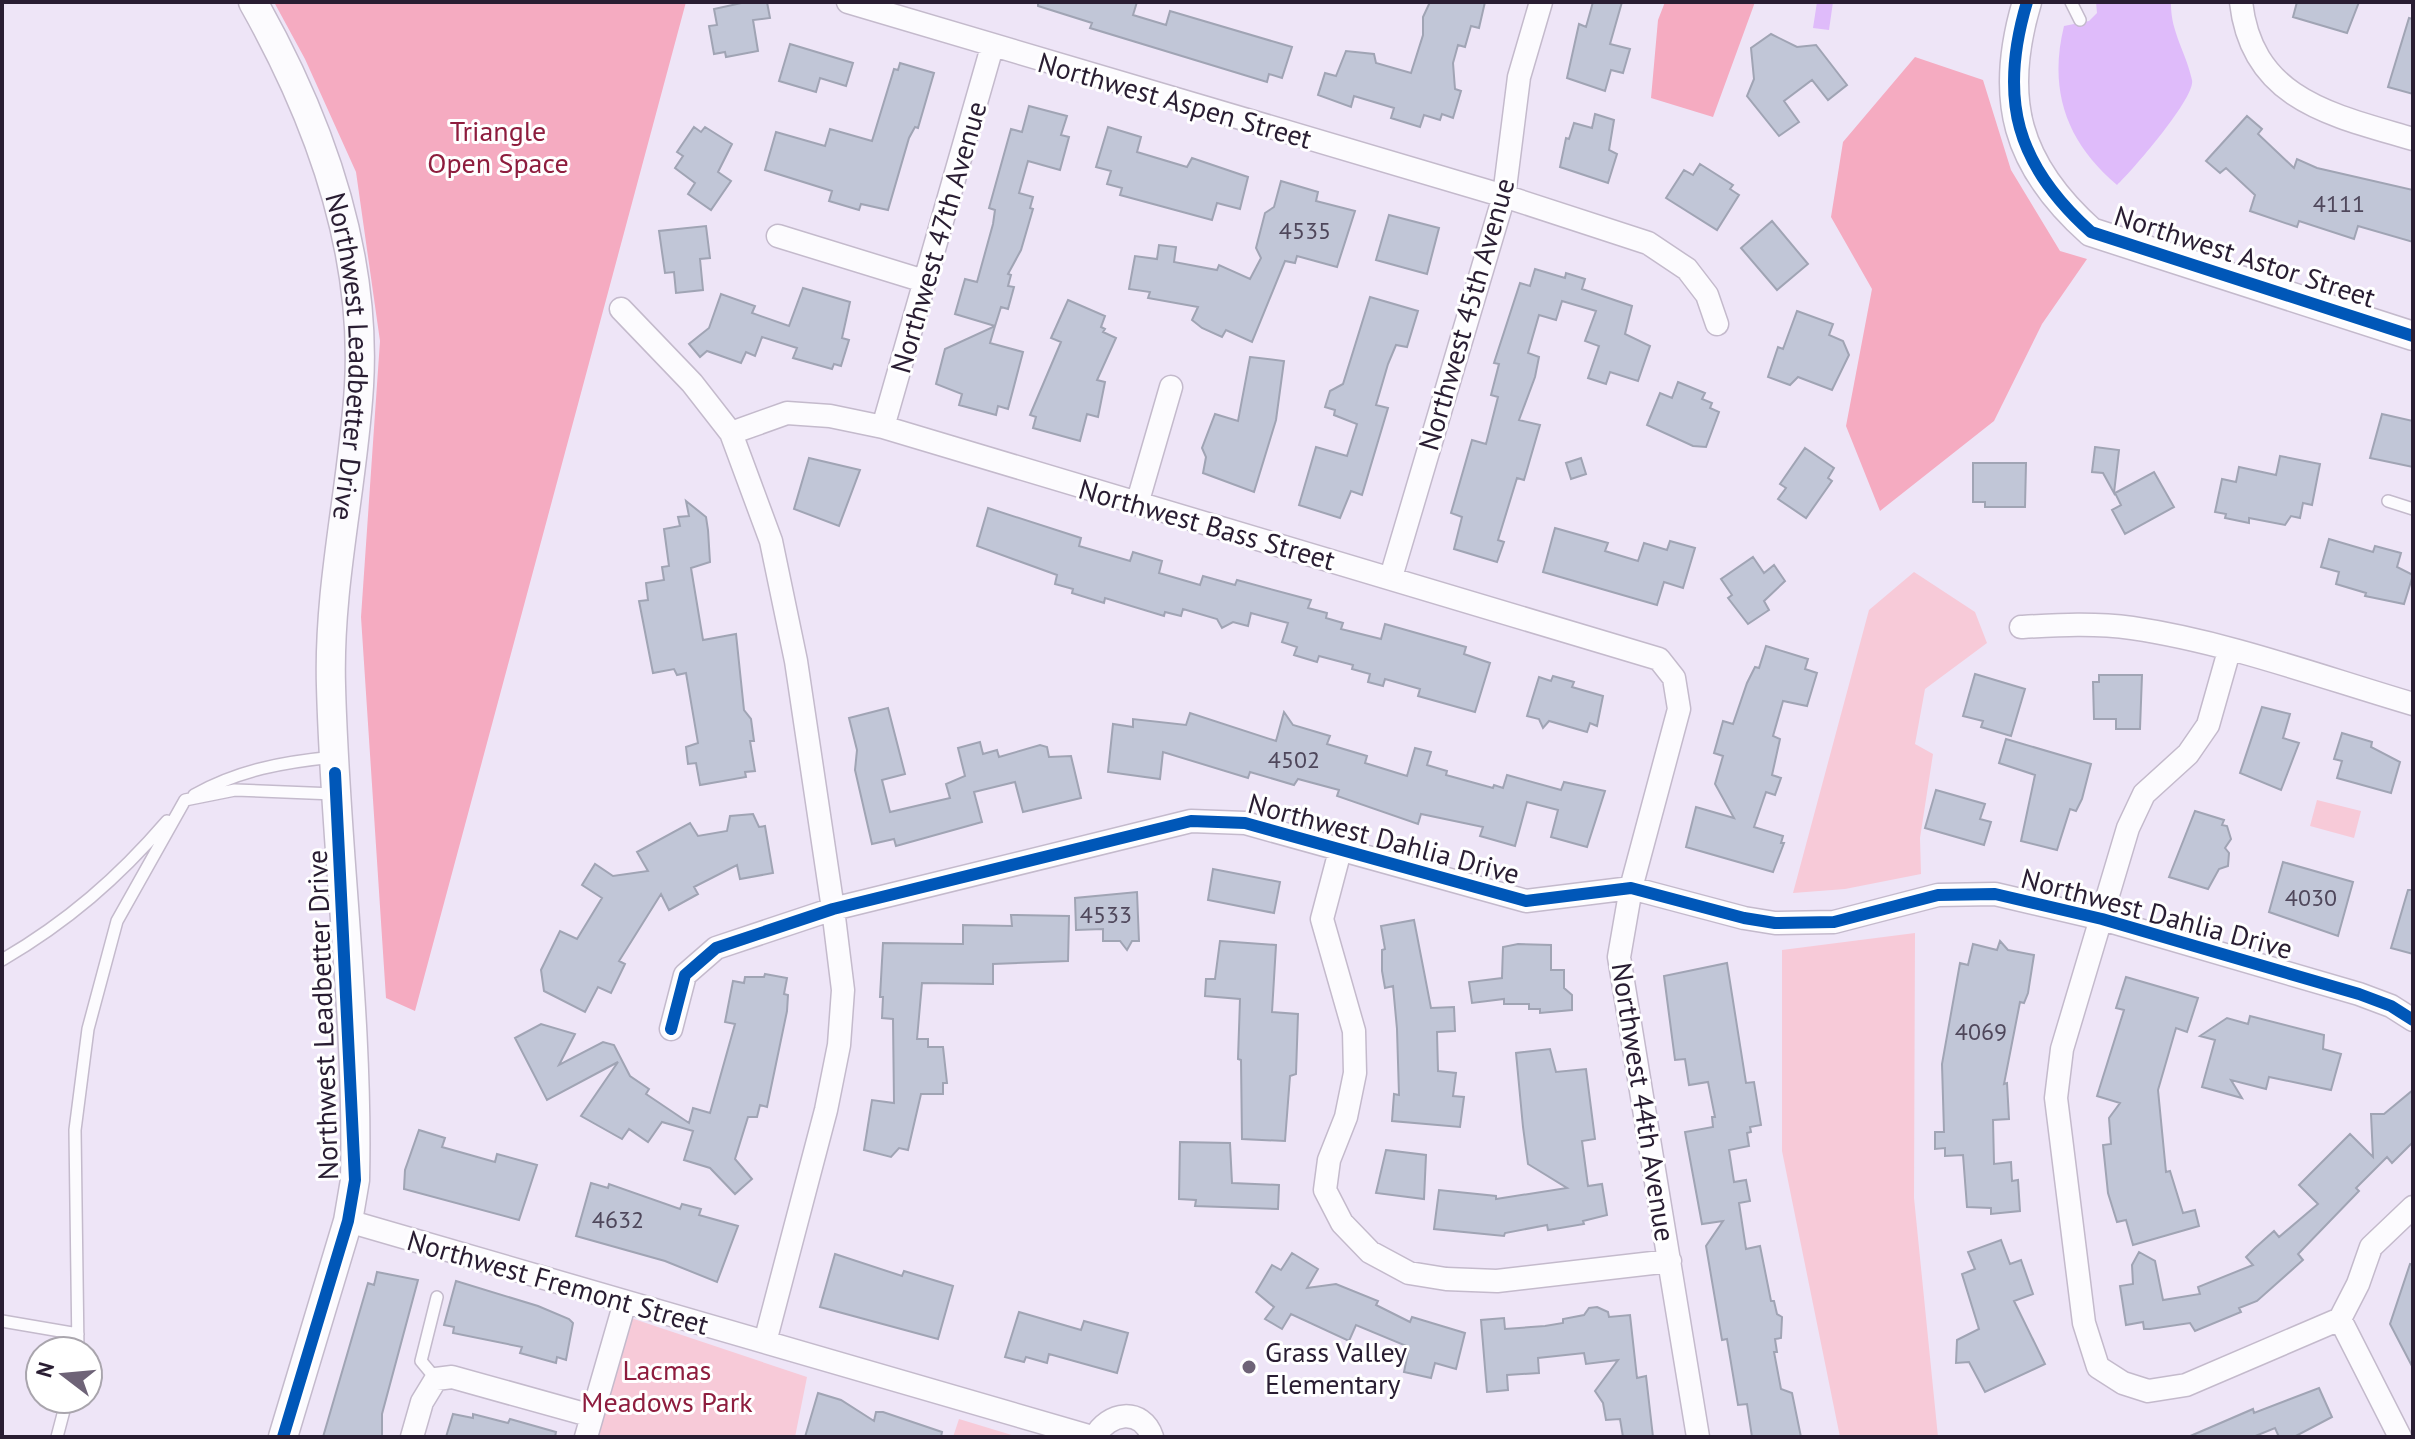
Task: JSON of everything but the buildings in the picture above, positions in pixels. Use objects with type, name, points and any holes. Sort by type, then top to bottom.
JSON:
[{"type":"street","name":"Northwest Leadbetter Drive","points":[[253,2],[285,58],[313,119],[336,188],[349,250],[359,383],[354,447],[333,587],[331,684],[356,1144],[355,1180],[348,1221],[283,1437]]},
{"type":"street","name":"Northwest Aspen Street","points":[[848,2],[1504,196],[1648,243],[1687,269],[1707,295],[1717,324]]},
{"type":"street","name":"Northwest 45th Avenue","points":[[1391,577],[1504,196],[1519,77],[1541,2]]},
{"type":"street","name":"Northwest Astor Street","points":[[2027,2],[2017,37],[2014,96],[2023,140],[2038,174],[2058,202],[2091,232],[2413,336]]},
{"type":"street","points":[[2241,2],[2244,26],[2262,65],[2291,95],[2330,115],[2413,139]]},
{"type":"street","name":"Northwest 47th Avenue","points":[[883,427],[992,47]]},
{"type":"street","points":[[778,236],[924,281]]},
{"type":"street","points":[[621,309],[692,383],[731,433],[771,541],[796,661],[833,909],[843,990],[839,1045],[826,1110],[765,1342]]},
{"type":"street","points":[[1137,504],[1171,387]]},
{"type":"street","name":"Northwest Bass Street","points":[[731,433],[787,413],[830,416],[883,427],[1618,644],[1659,659],[1674,678]]},
{"type":"street","points":[[2021,627],[2084,624],[2134,629],[2229,651],[2413,704]]},
{"type":"street","points":[[2229,651],[2208,725],[2188,754],[2144,794],[2128,828],[2062,1049],[2056,1098],[2084,1323],[2098,1367],[2123,1383],[2148,1391],[2186,1385],[2340,1319],[2358,1284],[2371,1247],[2413,1207]]},
{"type":"street","name":"Northwest 44th Avenue","points":[[1674,678],[1679,709],[1631,888],[1619,957],[1698,1437]]},
{"type":"street","name":"Northwest Dahlia Drive","points":[[671,1029],[685,975],[716,948],[833,909],[1191,821],[1245,823],[1341,847],[1526,901],[1631,888],[1775,923],[1834,922],[1938,895],[1995,894],[2102,919],[2359,994],[2391,1006],[2413,1020]]},
{"type":"street","points":[[1341,847],[1322,919],[1354,1031],[1355,1073],[1346,1117],[1329,1160],[1325,1190],[1342,1223],[1370,1252],[1409,1273],[1446,1279],[1497,1281],[1670,1261]]},
{"type":"street","name":"Northwest Fremont Street","points":[[348,1221],[1094,1437]]},
{"type":"street","points":[[412,1437],[422,1402],[436,1379],[452,1377],[589,1426],[625,1302]]},
{"type":"street","points":[[2340,1319],[2400,1437]]},
{"type":"street","points":[[1094,1437],[1108,1420],[1119,1416],[1144,1422],[1152,1437]]},
{"type":"lane","points":[[2071,2],[2080,20]]},
{"type":"lane","points":[[2388,501],[2413,509]]},
{"type":"lane","points":[[2,960],[65,920],[133,861],[185,800],[226,777],[282,762],[334,757]]},
{"type":"lane","points":[[2,1321],[78,1334],[75,1130],[88,1029],[117,921],[185,800],[235,790],[336,795]]},
{"type":"lane","points":[[436,1379],[421,1361],[437,1297]]},
{"type":"lane","points":[[57,1437],[63,1415]]},
{"type":"green space","name":"Triangle Open Space","points":[[274,2],[686,2],[415,1011],[386,998],[361,617],[380,341],[356,172],[305,59]]},
{"type":"green space","points":[[1665,2],[1755,2],[1713,117],[1651,98],[1658,20]]},
{"type":"green space","points":[[1915,57],[1983,80],[2011,170],[2060,251],[2087,259],[2042,324],[1994,421],[1880,511],[1846,426],[1872,289],[1831,217],[1843,142]]},
{"type":"green space","points":[[1914,572],[1975,612],[1987,643],[1925,689],[1915,744],[1933,754],[1920,838],[1921,874],[1845,889],[1793,893],[1869,610]]},
{"type":"green space","points":[[2317,800],[2361,811],[2354,838],[2310,826]]},
{"type":"green space","points":[[1915,933],[1914,1198],[1938,1437],[1840,1437],[1782,1151],[1782,950]]},
{"type":"green space","name":"Lacmas Meadows Park","points":[[631,1318],[807,1377],[795,1437],[598,1437]]},
{"type":"green space","points":[[959,1419],[1015,1436],[953,1437]]},
{"type":"shaded area","points":[[1817,2],[1833,2],[1829,30],[1813,28]]},
{"type":"shaded area","points":[[2096,2],[2171,2],[2173,22],[2192,80],[2191,89],[2174,117],[2117,185],[2085,152],[2074,133],[2066,114],[2058,72],[2064,26],[2089,21],[2097,13]]},
{"type":"cycle path","points":[[2027,2],[2014,69],[2020,128],[2030,155],[2045,181],[2091,232],[2413,336]]},
{"type":"cycle path","points":[[283,1437],[348,1221],[355,1180],[335,773]]},
{"type":"cycle path","points":[[671,1029],[685,975],[716,948],[833,909],[1191,821],[1245,823],[1526,901],[1631,888],[1744,918],[1775,923],[1834,922],[1938,895],[1995,894],[2102,919],[2359,994],[2391,1006],[2413,1020]]},
{"type":"place","name":"Grass Valley Elementary","points":[[1249,1367]]}]
